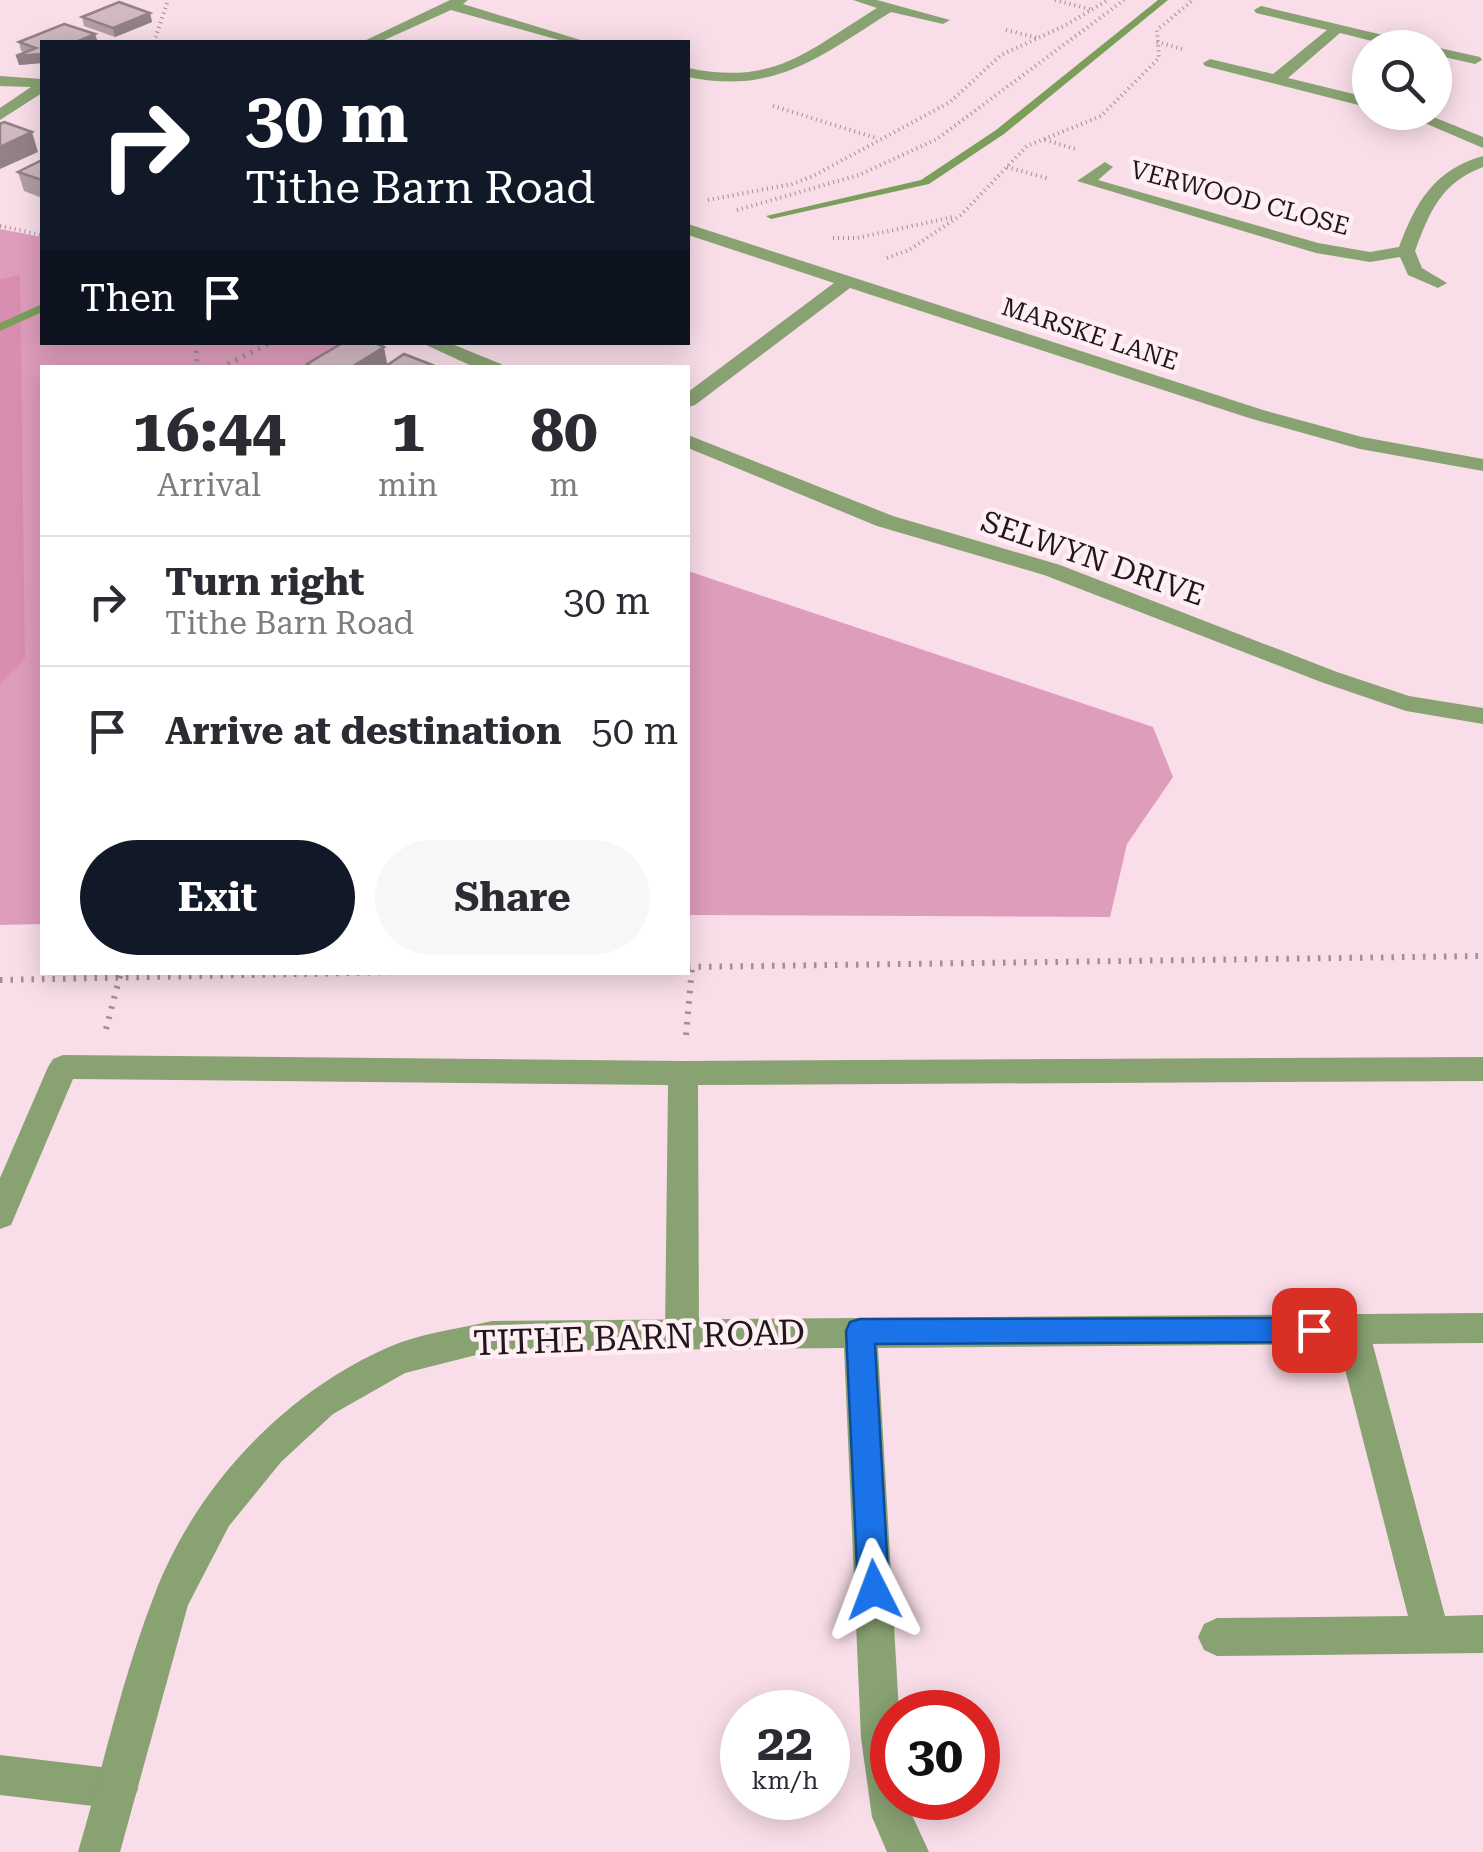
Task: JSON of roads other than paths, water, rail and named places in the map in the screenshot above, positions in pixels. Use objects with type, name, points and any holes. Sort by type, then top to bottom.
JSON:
[{"type":"street","points":[[860,0],[943,20]]},
{"type":"street","points":[[373,40],[455,3],[574,40]]},
{"type":"street","points":[[690,74],[718,82],[772,77],[889,7]]},
{"type":"street","points":[[1260,10],[1352,31]]},
{"type":"street","points":[[1277,79],[1338,28]]},
{"type":"street","points":[[1210,63],[1352,98]]},
{"type":"street","points":[[0,81],[40,83]]},
{"type":"street","points":[[0,115],[32,96],[40,84]]},
{"type":"street","points":[[16,107],[40,113]]},
{"type":"street","points":[[1452,130],[1483,142]]},
{"type":"street","points":[[1438,283],[1414,270],[1406,251],[1423,202],[1442,181],[1483,160]]},
{"type":"street","name":"VERWOOD CLOSE","points":[[1105,167],[1085,181],[1316,248],[1370,257],[1406,251]]},
{"type":"street","name":"MARSKE LANE","points":[[690,230],[1256,414],[1360,443],[1483,465]]},
{"type":"street","points":[[690,400],[848,282]]},
{"type":"street","points":[[436,345],[486,365]]},
{"type":"street","points":[[471,359],[492,345]]},
{"type":"street","name":"SELWYN DRIVE","points":[[690,442],[885,521],[1066,575],[1330,678],[1406,703],[1483,716]]},
{"type":"street","points":[[0,1215],[63,1068],[684,1072],[1483,1069]]},
{"type":"street","points":[[682,1333],[684,1072]]},
{"type":"street","name":"TITHE BARN ROAD","points":[[99,1852],[171,1599],[216,1514],[269,1450],[321,1404],[398,1360],[492,1336],[1483,1328]]},
{"type":"street","points":[[1352,1330],[1430,1634]]},
{"type":"street","points":[[860,1331],[881,1738],[892,1817],[908,1852]]},
{"type":"street","points":[[1217,1637],[1483,1634]]},
{"type":"street","points":[[0,1775],[118,1789]]},
{"type":"waterway","points":[[771,216],[925,182],[1000,132],[1164,0]]},
{"type":"waterway","points":[[0,327],[40,309]]}]
